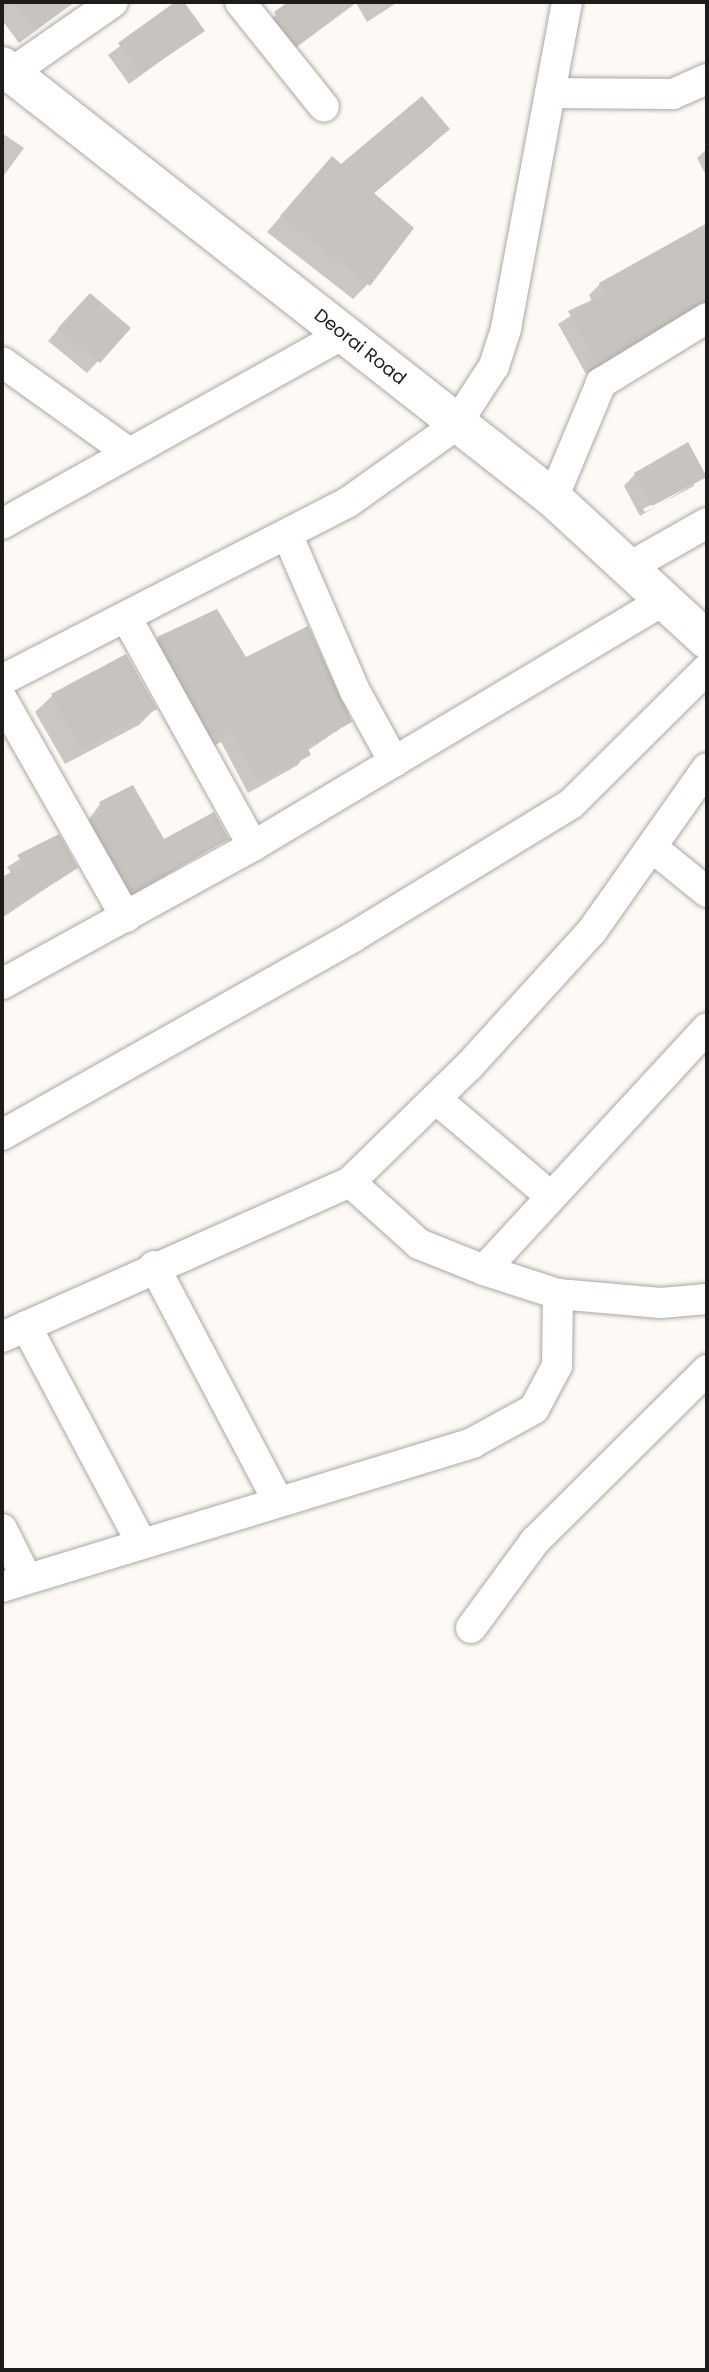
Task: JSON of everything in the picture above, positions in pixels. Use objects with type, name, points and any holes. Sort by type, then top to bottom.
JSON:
[{"type":"street","points":[[6,70],[113,2]]},
{"type":"street","points":[[240,2],[324,107]]},
{"type":"street","points":[[2,680],[347,503],[455,426],[494,366],[506,328],[567,2]]},
{"type":"street","name":"Deorai Road","points":[[6,70],[343,334],[455,426],[553,498],[626,569],[707,640]]},
{"type":"street","points":[[550,93],[673,94],[707,79]]},
{"type":"street","points":[[553,498],[601,383],[707,318]]},
{"type":"street","points":[[2,524],[343,334]]},
{"type":"street","points":[[2,362],[129,453]]},
{"type":"street","points":[[626,569],[707,523]]},
{"type":"street","points":[[287,534],[394,762]]},
{"type":"street","points":[[2,984],[253,846],[664,600]]},
{"type":"street","points":[[126,617],[253,846]]},
{"type":"street","points":[[2,1135],[353,937],[571,804],[707,669]]},
{"type":"street","points":[[2,699],[126,918]]},
{"type":"street","points":[[141,1542],[14,1332],[154,1266],[350,1182],[436,1099],[592,931],[707,768]]},
{"type":"street","points":[[653,848],[707,892]]},
{"type":"street","points":[[484,1270],[548,1194],[707,1028]]},
{"type":"street","points":[[436,1099],[548,1194]]},
{"type":"street","points":[[350,1182],[419,1244],[484,1270],[558,1294],[661,1303],[707,1299]]},
{"type":"street","points":[[154,1266],[278,1502]]},
{"type":"street","points":[[2,1529],[14,1582],[472,1443],[534,1409],[557,1366],[558,1294]]},
{"type":"street","points":[[471,1628],[535,1541],[707,1370]]},
{"type":"building","points":[[14,2],[72,2],[35,29]]},
{"type":"building","points":[[175,2],[184,2],[205,31],[141,74],[118,43]]},
{"type":"building","points":[[288,2],[356,2],[298,45],[274,12]]},
{"type":"building","points":[[422,96],[450,129],[374,193],[414,228],[370,286],[280,216],[332,156],[341,164]]},
{"type":"building","points":[[707,223],[707,301],[597,365],[568,311],[605,294],[599,283]]},
{"type":"building","points":[[90,293],[131,328],[100,363],[57,329]]},
{"type":"building","points":[[688,442],[707,477],[652,506],[634,473]]},
{"type":"building","points":[[217,609],[246,657],[308,626],[352,722],[307,747],[311,755],[259,783],[232,732],[217,741],[157,637]]},
{"type":"building","points":[[126,654],[157,709],[81,749],[51,694]]},
{"type":"building","points":[[133,785],[164,839],[214,812],[229,839],[132,892],[90,818],[104,811],[99,802]]},
{"type":"building","points":[[59,834],[78,868],[2,916],[2,877],[24,865],[17,855]]}]
